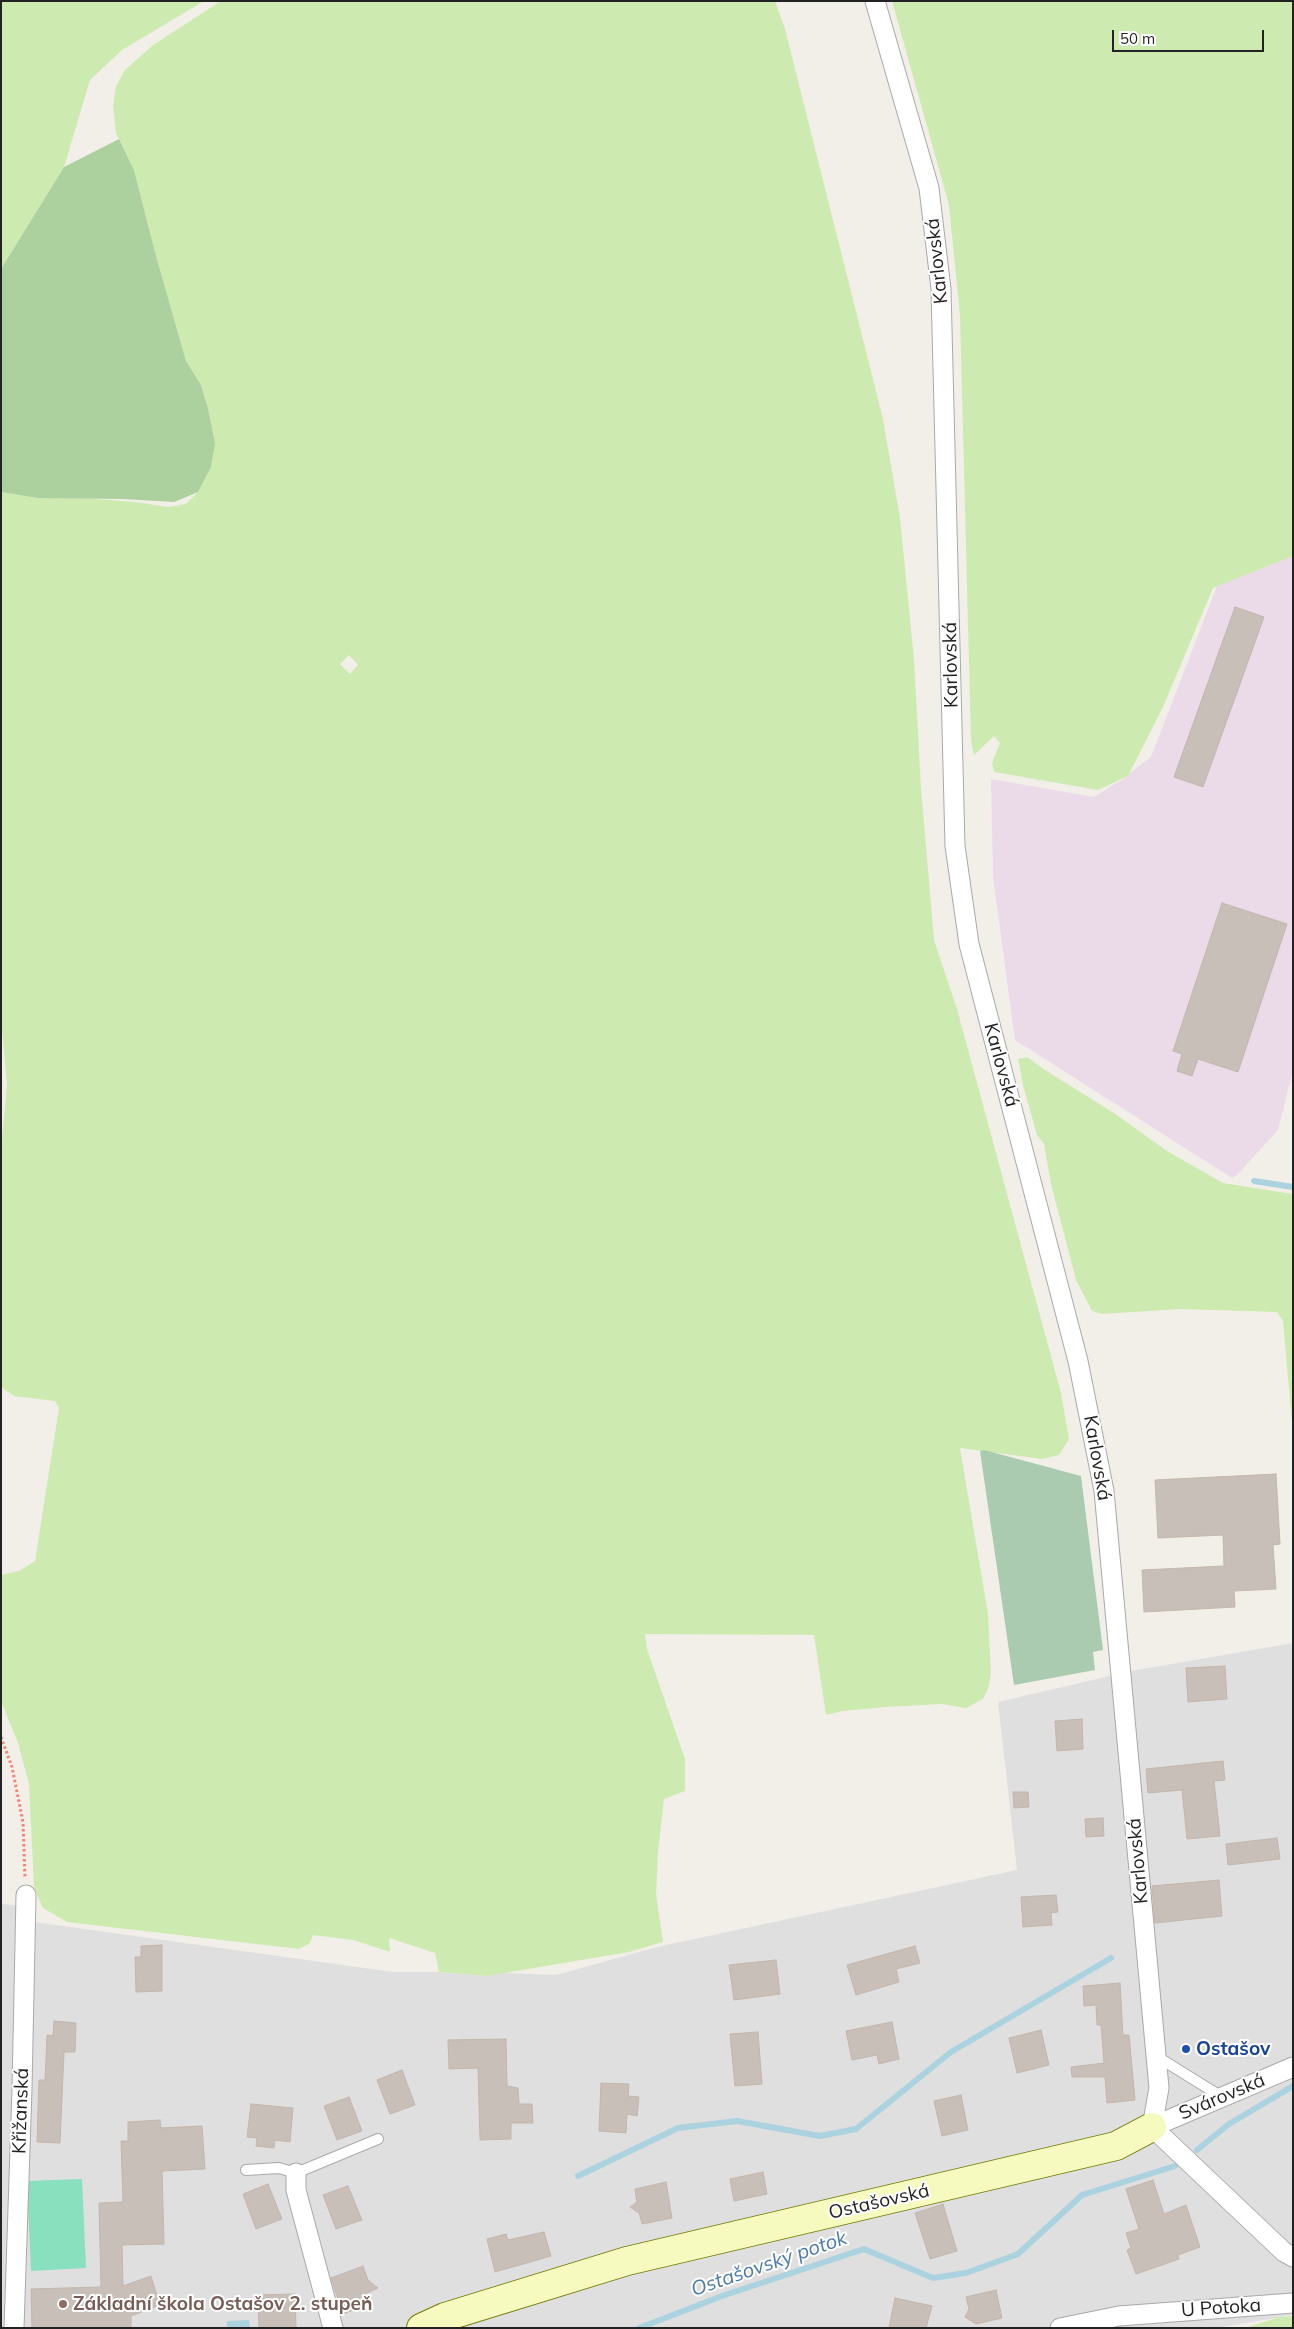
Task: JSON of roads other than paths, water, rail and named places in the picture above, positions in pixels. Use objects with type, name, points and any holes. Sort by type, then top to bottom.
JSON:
[{"type":"street","name":"Karlovská","points":[[874,1],[929,188],[942,289],[955,846],[969,944],[1078,1361],[1104,1491],[1159,2088],[1152,2127]]},
{"type":"street","name":"Křižanská","points":[[14,2328],[26,1895]]},
{"type":"street","name":"Svárovská","points":[[1152,2127],[1293,2067]]},
{"type":"street","points":[[1152,2127],[1284,2252],[1293,2257]]},
{"type":"street","name":"Ostašovská","points":[[421,2328],[445,2317],[628,2262],[1116,2146],[1152,2127]]},
{"type":"street","points":[[296,2174],[296,2190],[333,2328]]},
{"type":"street","name":"U Potoka","points":[[1060,2328],[1119,2316],[1293,2303]]},
{"type":"lane","points":[[1156,2056],[1222,2097]]},
{"type":"lane","points":[[246,2170],[279,2168],[296,2174],[378,2139]]},
{"type":"water","points":[[249,2320],[250,2328],[227,2328],[227,2321]]},
{"type":"waterway","points":[[1254,1181],[1293,1187]]},
{"type":"waterway","points":[[578,2176],[678,2128],[737,2121],[820,2136],[856,2129],[951,2052],[1111,1958]]},
{"type":"waterway","name":"Ostašovský potok","points":[[1197,2150],[1229,2124],[1293,2086]]},
{"type":"waterway","name":"Ostašovský potok","points":[[639,2328],[722,2296],[864,2249],[933,2278],[966,2273],[1018,2254],[1082,2195],[1175,2166]]},
{"type":"place","name":"Ostašov","points":[[1186,2049]]},
{"type":"place","name":"Základní škola Ostašov 2. stupeň","points":[[63,2304]]}]
